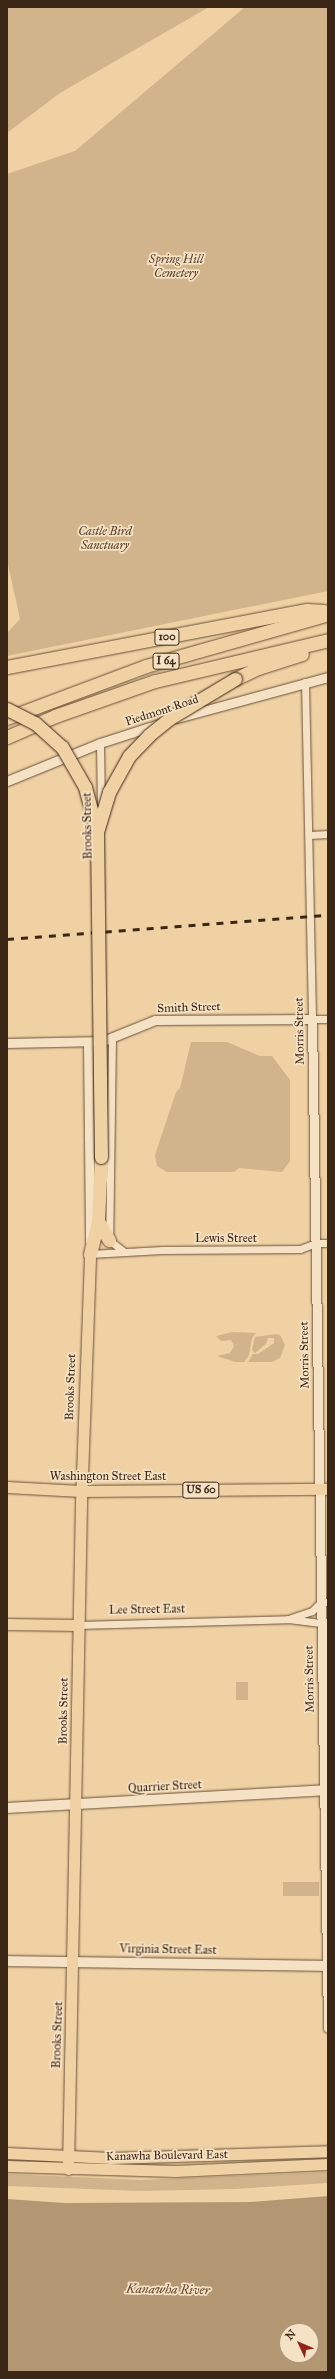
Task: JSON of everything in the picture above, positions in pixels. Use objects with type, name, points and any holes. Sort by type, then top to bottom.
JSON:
[{"type":"highway","name":"100","points":[[7,667],[306,610],[328,613]]},
{"type":"highway","name":"I 64","points":[[7,718],[146,666],[328,613]]},
{"type":"highway","name":"I 64","points":[[7,737],[55,716],[155,681],[328,640]]},
{"type":"highway","points":[[97,832],[109,792],[129,756],[170,718],[235,679],[258,668],[328,646]]},
{"type":"highway","points":[[7,709],[36,723],[62,747],[85,787],[97,832],[101,1157],[98,1221],[90,1254]]},
{"type":"highway","points":[[98,1221],[110,1240]]},
{"type":"main road","name":"Brooks Street","points":[[68,2169],[74,1962],[75,1805],[81,1491],[90,1254]]},
{"type":"main road","name":"Washington Street East","points":[[7,1487],[81,1491],[324,1489]]},
{"type":"main road","name":"Lee Street East","points":[[7,1624],[78,1626]]},
{"type":"main road","name":"Quarrier Street","points":[[7,1808],[326,1790]]},
{"type":"main road","name":"Virginia Street East","points":[[7,1961],[328,1966]]},
{"type":"main road","name":"Kanawha Boulevard East","points":[[7,2153],[68,2156],[229,2155],[328,2151]]},
{"type":"main road","name":"Kanawha Boulevard East","points":[[7,2166],[175,2171],[328,2164]]},
{"type":"street","name":"Piedmont Road","points":[[7,781],[100,743],[214,707],[328,677]]},
{"type":"street","name":"Morris Street","points":[[305,682],[316,1244],[324,1489],[324,1602],[321,1623],[326,1790],[328,2028]]},
{"type":"street","name":"Brooks Street","points":[[100,743],[103,908]]},
{"type":"street","points":[[309,835],[328,834]]},
{"type":"street","name":"Smith Street","points":[[7,1043],[88,1043],[112,1037],[155,1020],[328,1019]]},
{"type":"street","points":[[112,1037],[110,1240],[123,1251]]},
{"type":"street","points":[[88,1043],[90,1254]]},
{"type":"street","name":"Lewis Street","points":[[90,1254],[123,1251],[300,1249],[316,1244],[328,1243]]},
{"type":"street","name":"Lee Street East","points":[[288,1619],[312,1611],[324,1602]]},
{"type":"street","name":"Lee Street East","points":[[78,1626],[288,1619],[321,1623]]},
{"type":"green space","points":[[7,7],[209,7],[60,93],[7,133]]},
{"type":"green space","name":"Spring Hill Cemetery","points":[[245,7],[328,7],[328,591],[7,656],[7,633],[20,619],[7,560],[7,174],[75,151]]},
{"type":"green space","points":[[191,1042],[227,1042],[260,1056],[272,1056],[290,1080],[290,1161],[282,1172],[239,1168],[234,1172],[167,1172],[157,1166],[155,1155],[176,1092],[180,1088]]},
{"type":"green space","points":[[233,1332],[256,1333],[252,1338],[249,1355],[244,1362],[235,1362],[217,1356],[230,1353],[234,1346],[231,1340],[221,1341],[216,1336]]},
{"type":"green space","points":[[276,1334],[280,1335],[285,1345],[280,1358],[272,1362],[248,1362],[253,1354],[258,1354],[274,1343],[274,1338],[268,1338],[266,1344],[255,1353],[252,1350],[255,1337]]},
{"type":"green space","points":[[236,1682],[248,1682],[248,1700],[236,1700]]},
{"type":"green space","points":[[283,1882],[319,1882],[319,1896],[283,1896]]},
{"type":"green space","points":[[328,2172],[328,2183],[235,2189],[141,2191],[7,2186],[7,2174],[141,2180]]},
{"type":"water","name":"Kanawha River","points":[[328,2196],[328,2372],[7,2372],[7,2199],[65,2203],[251,2202]]},
{"type":"railway","points":[[7,939],[328,915]]},
{"type":"park label","name":"Castle Bird Sanctuary","points":[[105,539]]}]
